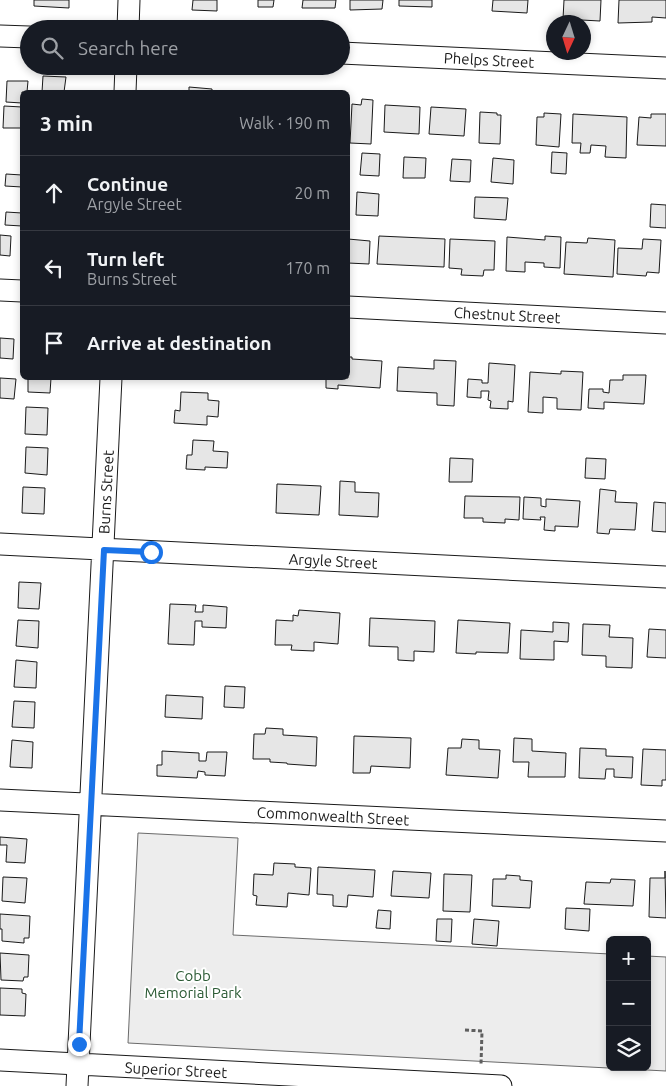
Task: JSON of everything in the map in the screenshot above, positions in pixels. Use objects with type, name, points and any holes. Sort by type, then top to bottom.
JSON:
[{"type":"street","points":[[128,20],[129,0]]},
{"type":"street","points":[[0,36],[20,37]]},
{"type":"street","name":"Phelps Street","points":[[350,53],[666,68]]},
{"type":"street","points":[[125,90],[126,75]]},
{"type":"street","points":[[0,290],[20,292]]},
{"type":"street","name":"Chestnut Street","points":[[350,308],[666,323]]},
{"type":"street","name":"Burns Street","points":[[78,1086],[111,380]]},
{"type":"street","name":"Argyle Street","points":[[0,544],[666,577]]},
{"type":"street","name":"Commonwealth Street","points":[[0,800],[666,831]]},
{"type":"street","name":"Superior Street","points":[[0,1060],[502,1086]]},
{"type":"path","points":[[465,1030],[482,1031],[481,1064]]},
{"type":"shaded area","name":"Cobb Memorial Park","points":[[138,833],[238,838],[233,935],[606,954],[606,1068],[128,1043]]},
{"type":"shaded area","name":"Cobb Memorial Park","points":[[651,956],[666,957],[666,1071],[651,1070]]},
{"type":"building","points":[[34,0],[69,0],[69,8],[34,6]]},
{"type":"building","points":[[193,0],[217,0],[217,11],[192,10]]},
{"type":"building","points":[[258,0],[274,0],[273,7],[258,7]]},
{"type":"building","points":[[303,0],[336,0],[335,8],[302,8]]},
{"type":"building","points":[[350,0],[383,0],[382,9],[350,10]]},
{"type":"building","points":[[399,0],[432,0],[432,7],[399,6]]},
{"type":"building","points":[[493,0],[528,0],[527,13],[492,11]]},
{"type":"building","points":[[564,0],[601,0],[600,21],[591,21],[591,15],[563,15]]},
{"type":"building","points":[[619,0],[666,0],[666,18],[652,17],[652,22],[618,23]]},
{"type":"building","points":[[43,76],[66,77],[64,90],[42,90]]},
{"type":"building","points":[[7,81],[28,81],[27,90],[20,90],[20,103],[6,102]]},
{"type":"building","points":[[189,87],[212,89],[212,90],[189,90]]},
{"type":"building","points":[[362,99],[373,100],[371,144],[350,143],[352,104],[361,105]]},
{"type":"building","points":[[385,105],[420,107],[419,134],[384,132]]},
{"type":"building","points":[[4,106],[20,107],[20,128],[3,128]]},
{"type":"building","points":[[431,107],[466,109],[464,136],[429,134]]},
{"type":"building","points":[[480,112],[501,115],[500,144],[479,143]]},
{"type":"building","points":[[544,113],[561,114],[559,147],[536,145],[537,117],[544,117]]},
{"type":"building","points":[[573,114],[627,117],[626,158],[605,157],[606,146],[591,145],[590,153],[580,153],[581,143],[572,143]]},
{"type":"building","points":[[651,114],[666,114],[666,146],[637,145],[639,117],[651,118]]},
{"type":"building","points":[[552,152],[567,153],[566,174],[551,173]]},
{"type":"building","points":[[362,153],[380,154],[379,176],[360,175]]},
{"type":"building","points":[[404,157],[426,158],[425,178],[403,178]]},
{"type":"building","points":[[493,158],[514,160],[513,184],[491,182]]},
{"type":"building","points":[[452,159],[471,160],[470,182],[450,181]]},
{"type":"building","points":[[6,174],[20,175],[20,187],[5,186]]},
{"type":"building","points":[[357,192],[379,194],[378,216],[356,215]]},
{"type":"building","points":[[475,197],[508,198],[506,220],[474,218]]},
{"type":"building","points":[[651,204],[666,205],[666,228],[650,227]]},
{"type":"building","points":[[6,212],[20,213],[20,226],[5,225]]},
{"type":"building","points":[[0,235],[11,236],[10,256],[0,255]]},
{"type":"building","points":[[379,236],[445,239],[444,267],[377,264]]},
{"type":"building","points":[[545,236],[561,237],[560,268],[544,267],[544,263],[525,262],[525,272],[506,271],[507,237],[545,240]]},
{"type":"building","points":[[588,238],[615,240],[613,277],[564,274],[566,242],[587,243]]},
{"type":"building","points":[[350,239],[370,241],[369,264],[350,263]]},
{"type":"building","points":[[450,239],[495,241],[494,270],[484,270],[483,276],[461,275],[462,269],[449,268]]},
{"type":"building","points":[[643,239],[661,240],[659,273],[647,272],[646,276],[617,274],[618,248],[642,249]]},
{"type":"building","points":[[0,338],[14,339],[13,359],[0,358]]},
{"type":"building","points":[[350,357],[352,359],[382,361],[380,388],[338,385],[338,389],[326,388],[326,380],[350,380]]},
{"type":"building","points":[[434,360],[456,361],[454,406],[437,405],[437,393],[397,391],[398,367],[434,369]]},
{"type":"building","points":[[489,363],[515,365],[513,402],[508,401],[508,409],[490,408],[491,401],[488,400],[489,391],[481,391],[481,398],[467,397],[468,379],[482,380],[482,383],[488,383]]},
{"type":"building","points":[[561,371],[583,372],[581,410],[557,409],[557,398],[543,397],[543,413],[528,412],[530,372],[561,374]]},
{"type":"building","points":[[623,375],[646,375],[644,404],[604,402],[604,409],[588,408],[589,389],[603,389],[603,392],[609,393],[610,380],[623,380]]},
{"type":"building","points":[[0,378],[16,379],[14,399],[0,398]]},
{"type":"building","points":[[28,380],[51,380],[50,393],[28,392]]},
{"type":"building","points":[[181,392],[208,393],[208,400],[219,401],[218,417],[207,416],[207,425],[174,423],[175,410],[180,411]]},
{"type":"building","points":[[26,407],[48,408],[47,435],[25,434]]},
{"type":"building","points":[[193,440],[214,441],[213,451],[228,452],[227,468],[205,467],[205,470],[186,469],[187,455],[192,455]]},
{"type":"building","points":[[26,447],[48,448],[47,475],[25,473]]},
{"type":"building","points":[[450,458],[473,459],[472,482],[449,482]]},
{"type":"building","points":[[586,458],[606,459],[605,479],[585,478]]},
{"type":"building","points":[[340,481],[355,482],[355,492],[379,493],[378,517],[339,515]]},
{"type":"building","points":[[277,484],[321,486],[319,515],[276,513]]},
{"type":"building","points":[[23,487],[45,488],[44,514],[22,513]]},
{"type":"building","points":[[600,489],[616,491],[615,502],[637,503],[635,530],[610,529],[609,534],[597,533]]},
{"type":"building","points":[[465,496],[520,497],[519,520],[505,519],[505,523],[483,522],[483,518],[464,518]]},
{"type":"building","points":[[524,497],[541,498],[541,506],[546,507],[546,499],[580,501],[578,527],[555,526],[555,531],[544,530],[545,517],[540,517],[541,520],[523,519]]},
{"type":"building","points":[[654,502],[666,503],[666,532],[652,531]]},
{"type":"building","points":[[19,582],[41,583],[39,609],[18,608]]},
{"type":"building","points":[[170,604],[196,605],[195,612],[203,612],[203,605],[227,607],[226,628],[202,627],[202,621],[195,621],[194,645],[168,644]]},
{"type":"building","points":[[299,610],[340,613],[338,644],[314,642],[314,651],[291,650],[292,645],[275,645],[276,620],[293,621],[293,615],[298,616]]},
{"type":"building","points":[[370,618],[435,621],[434,652],[414,651],[414,661],[398,660],[398,647],[369,646]]},
{"type":"building","points":[[18,620],[39,621],[38,648],[16,646]]},
{"type":"building","points":[[458,620],[510,623],[508,653],[456,653]]},
{"type":"building","points":[[553,622],[569,623],[568,642],[554,641],[554,660],[520,659],[521,630],[553,632]]},
{"type":"building","points":[[583,624],[610,625],[609,637],[633,638],[632,668],[606,667],[606,656],[582,655]]},
{"type":"building","points":[[649,629],[666,630],[666,658],[647,657]]},
{"type":"building","points":[[16,660],[37,662],[36,688],[14,687]]},
{"type":"building","points":[[225,686],[245,687],[244,708],[224,707]]},
{"type":"building","points":[[166,695],[203,697],[202,719],[165,717]]},
{"type":"building","points":[[14,701],[35,702],[34,728],[12,727]]},
{"type":"building","points":[[266,728],[283,729],[283,735],[317,737],[316,766],[270,762],[270,759],[253,759],[254,734],[265,734]]},
{"type":"building","points":[[354,736],[411,738],[410,768],[371,766],[370,773],[353,773]]},
{"type":"building","points":[[514,738],[532,739],[532,751],[566,753],[565,777],[528,777],[529,762],[513,762]]},
{"type":"building","points":[[462,739],[479,740],[479,749],[500,750],[498,778],[446,775],[448,748],[461,748]]},
{"type":"building","points":[[12,740],[33,742],[32,768],[10,767]]},
{"type":"building","points":[[580,748],[606,749],[606,756],[633,757],[632,778],[614,777],[614,769],[606,769],[605,779],[579,778]]},
{"type":"building","points":[[643,749],[666,750],[666,780],[662,780],[662,786],[641,785]]},
{"type":"building","points":[[162,751],[199,753],[199,761],[206,761],[207,752],[227,752],[225,776],[205,775],[205,772],[198,771],[197,778],[157,776],[157,765],[162,765]]},
{"type":"building","points":[[0,837],[27,839],[25,863],[6,862],[7,845],[0,845]]},
{"type":"building","points":[[274,863],[295,864],[295,867],[311,868],[309,895],[288,893],[287,907],[256,905],[257,896],[253,895],[254,874],[273,875]]},
{"type":"building","points":[[318,867],[375,870],[373,897],[348,895],[347,907],[333,906],[333,895],[317,894]]},
{"type":"building","points":[[393,871],[431,873],[429,898],[391,896]]},
{"type":"building","points":[[665,871],[666,918],[649,917],[650,878],[665,878]]},
{"type":"building","points":[[444,874],[472,875],[470,912],[443,911]]},
{"type":"building","points":[[506,875],[520,876],[520,880],[532,881],[530,908],[492,906],[493,879],[506,879]]},
{"type":"building","points":[[3,877],[27,878],[25,903],[2,901]]},
{"type":"building","points":[[611,879],[635,880],[633,906],[584,904],[586,882],[610,883]]},
{"type":"building","points":[[566,908],[590,909],[589,931],[565,929]]},
{"type":"building","points":[[378,910],[391,911],[390,929],[376,928]]},
{"type":"building","points":[[0,914],[30,916],[29,938],[24,938],[24,943],[2,941]]},
{"type":"building","points":[[437,919],[452,919],[451,942],[436,941]]},
{"type":"building","points":[[474,919],[499,921],[497,946],[472,944]]},
{"type":"building","points":[[0,953],[29,955],[28,977],[24,977],[23,981],[1,980]]},
{"type":"building","points":[[0,988],[22,989],[22,993],[26,994],[25,1016],[0,1015]]},
{"type":"route","points":[[79,1044],[104,550],[151,552]]}]
